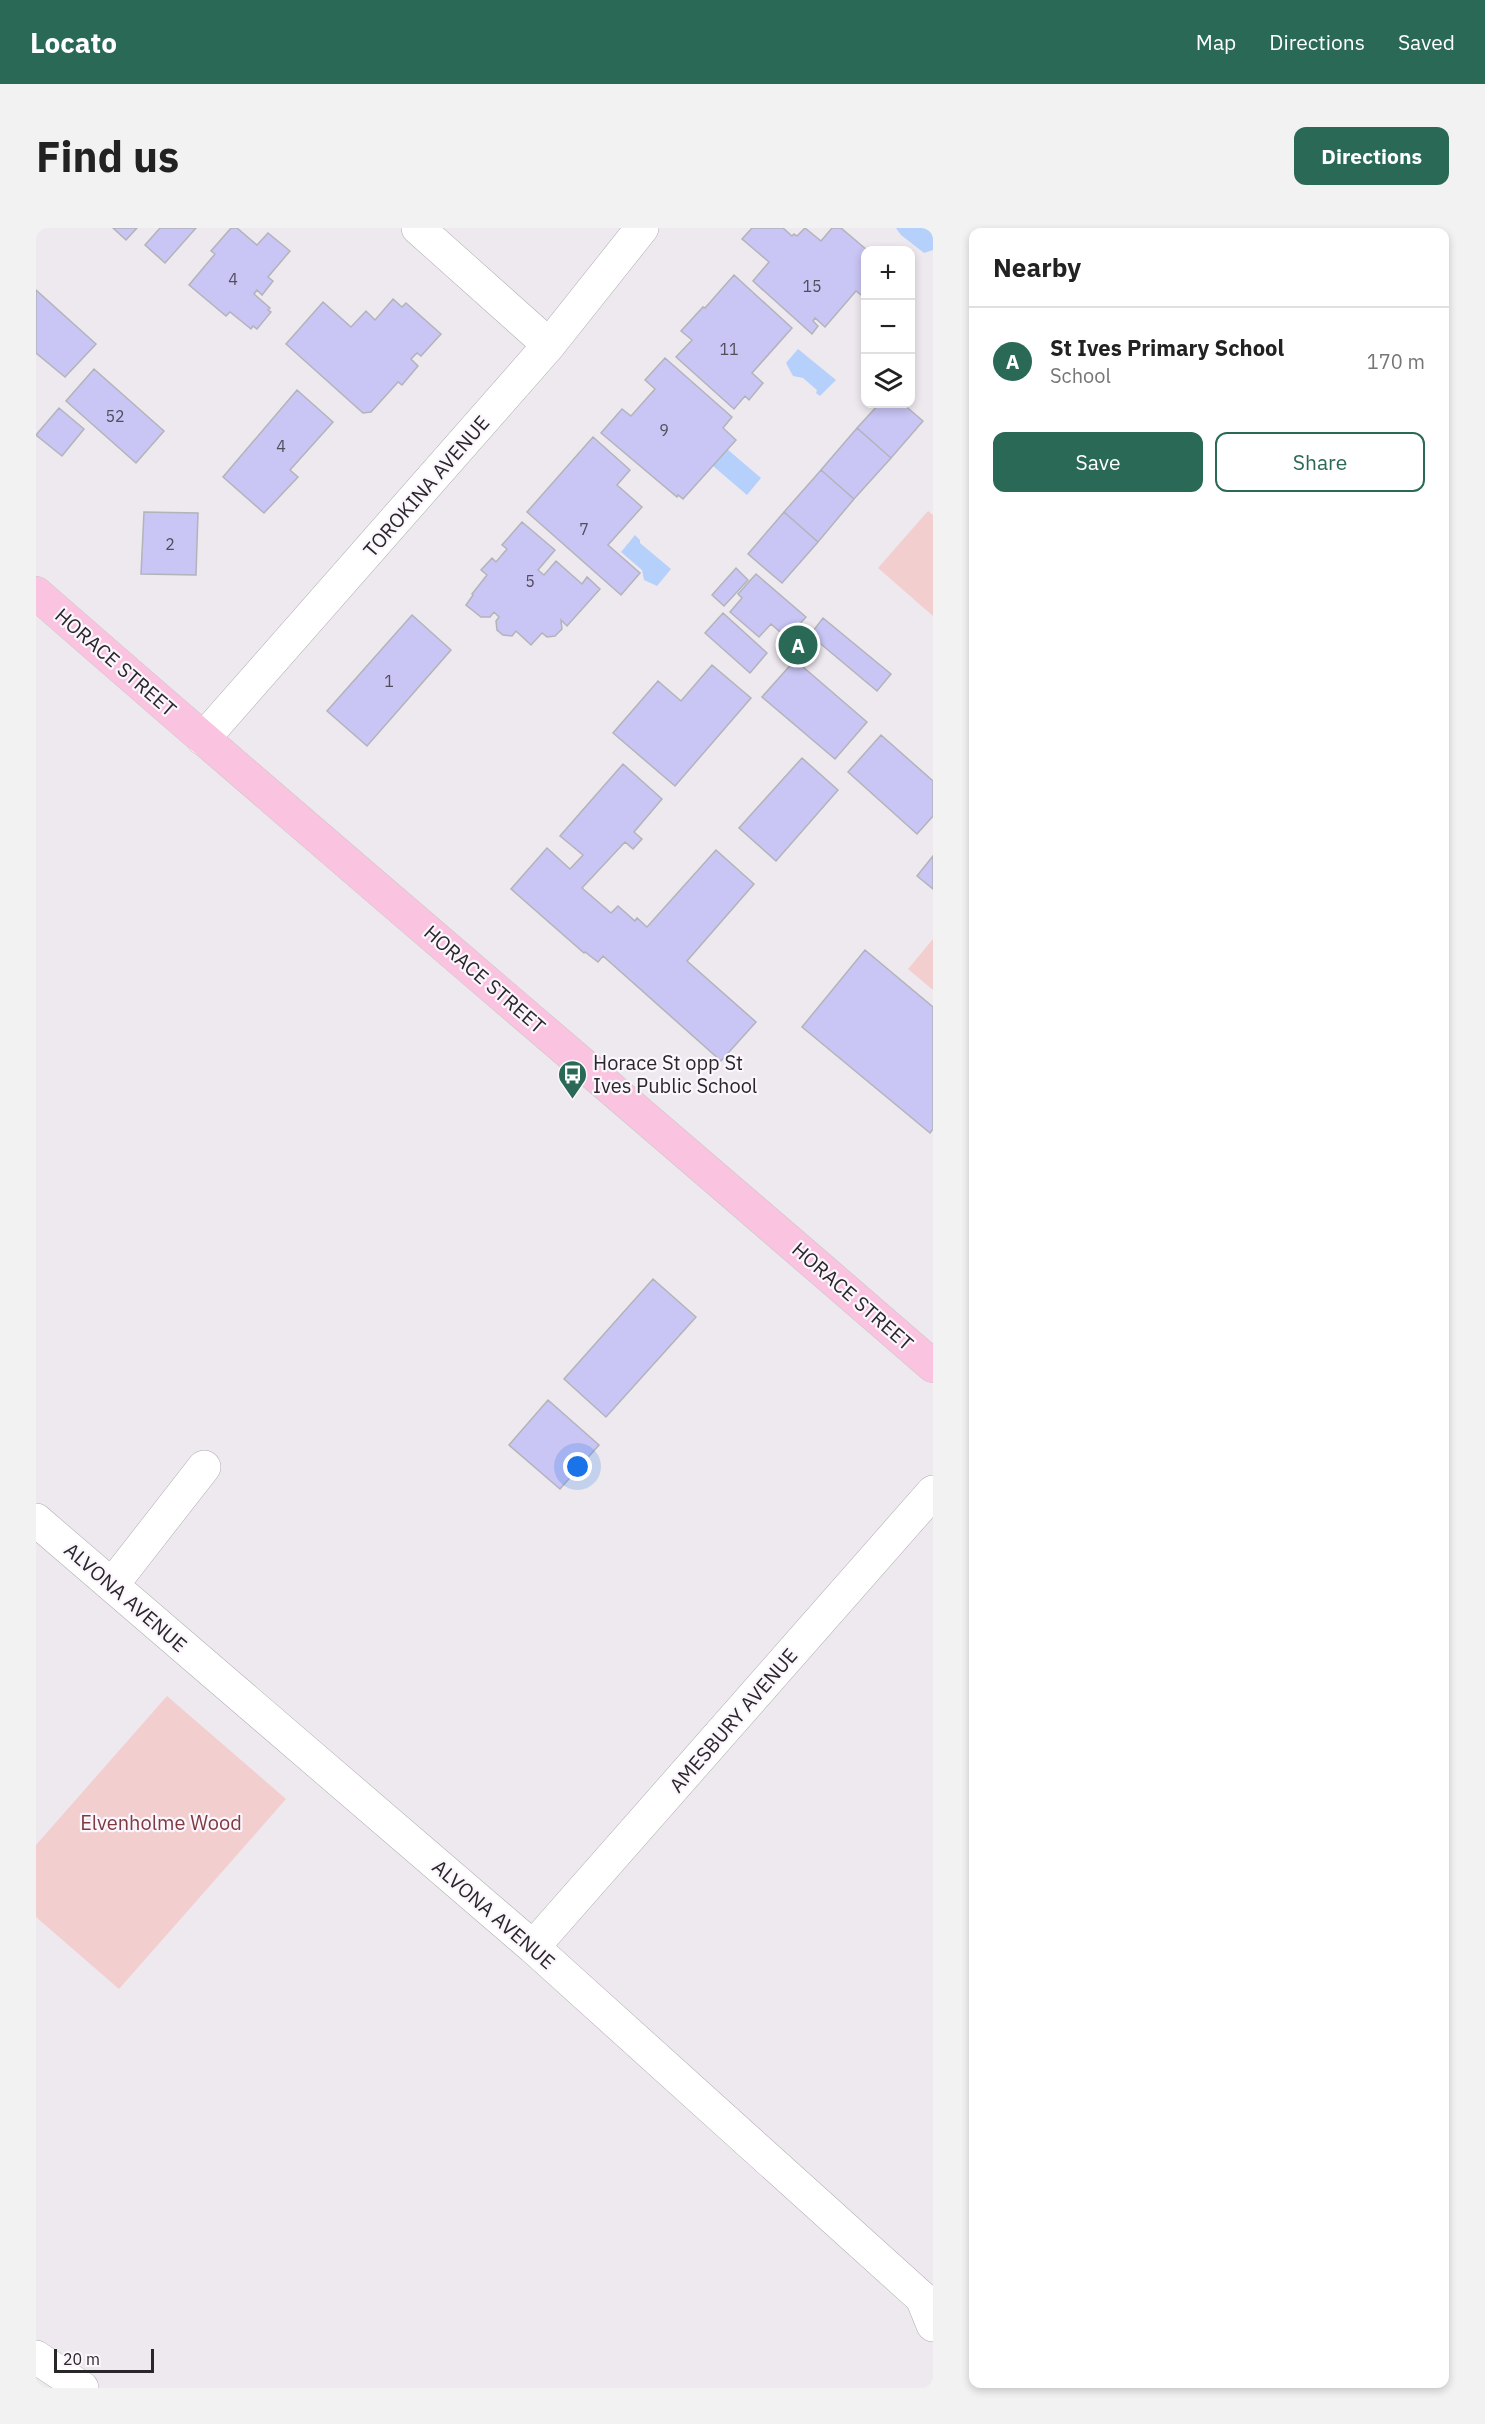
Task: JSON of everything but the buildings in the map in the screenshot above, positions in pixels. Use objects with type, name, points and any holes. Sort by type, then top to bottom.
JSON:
[{"type":"main road","name":"HORACE STREET","points":[[36,592],[933,1366]]},
{"type":"street","points":[[418,228],[549,345]]},
{"type":"street","name":"TOROKINA AVENUE","points":[[204,739],[549,345],[642,228]]},
{"type":"street","points":[[112,1584],[204,1467]]},
{"type":"street","name":"AMESBURY AVENUE","points":[[533,1947],[933,1492]]},
{"type":"street","name":"ALVONA AVENUE","points":[[36,1520],[533,1947],[929,2305]]},
{"type":"street","points":[[36,2357],[82,2388]]},
{"type":"green space","points":[[928,511],[933,515],[933,616],[878,568]]},
{"type":"green space","points":[[933,939],[933,990],[908,969]]},
{"type":"green space","name":"Elvenholme Wood","points":[[167,1696],[286,1799],[119,1989],[36,1917],[36,1845]]},
{"type":"water","points":[[896,228],[924,228],[933,231],[933,250],[924,253],[901,235]]},
{"type":"water","points":[[798,349],[836,380],[820,396],[816,393],[817,390],[803,378],[793,376],[786,363]]},
{"type":"water","points":[[727,449],[761,478],[747,495],[713,466]]},
{"type":"water","points":[[635,535],[640,543],[671,569],[657,586],[644,580],[642,570],[621,552]]},
{"type":"place","name":"St Ives Primary School","points":[[798,645]]},
{"type":"place","name":"Horace St opp St Ives Public School","points":[[572,1100]]}]
